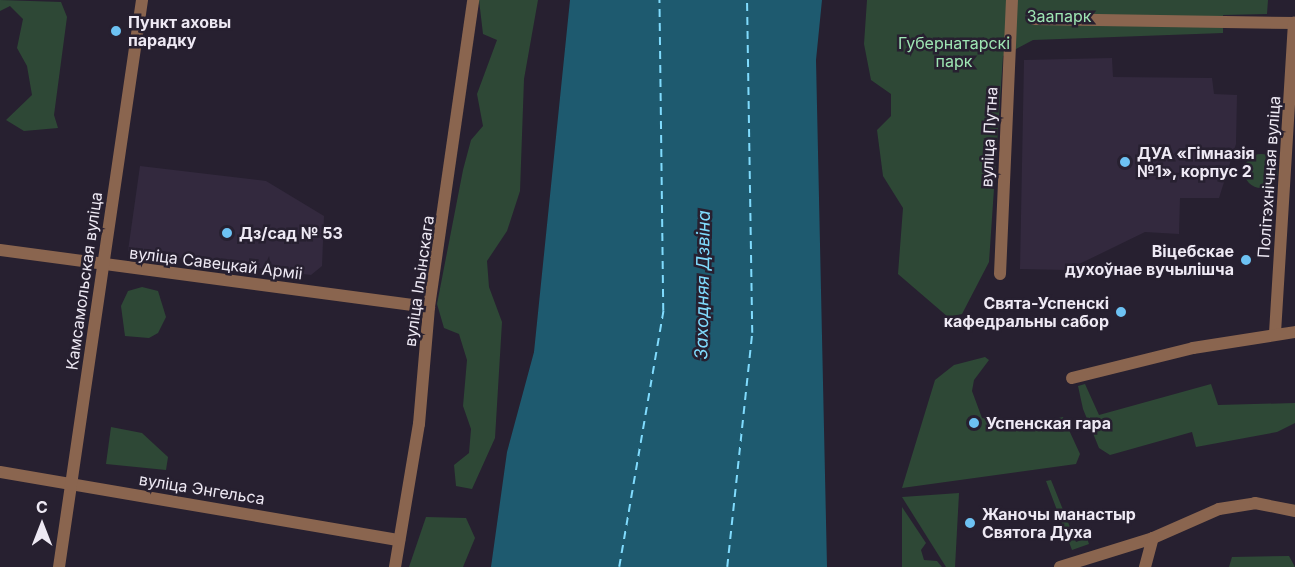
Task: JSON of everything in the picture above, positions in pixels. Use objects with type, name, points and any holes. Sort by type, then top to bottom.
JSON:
[{"type":"street","name":"Камсамольская вуліца","points":[[59,567],[142,0]]},
{"type":"street","name":"вуліца Ільінскага","points":[[394,567],[419,424],[429,307],[473,0]]},
{"type":"street","name":"вуліца Путна","points":[[999,274],[1012,0]]},
{"type":"street","points":[[1034,19],[1295,23]]},
{"type":"street","name":"Політэхнічная вуліца","points":[[1275,333],[1295,23]]},
{"type":"street","name":"вуліца Савецкай Арміі","points":[[0,250],[429,307]]},
{"type":"street","points":[[1072,378],[1275,333],[1295,332]]},
{"type":"street","name":"вуліца Энгельса","points":[[0,472],[399,540]]},
{"type":"street","points":[[1060,567],[1153,538],[1219,509],[1255,503],[1295,511]]},
{"type":"street","points":[[1146,561],[1153,538]]},
{"type":"shaded area","name":"ДУА «Гімназія №1», корпус 2","points":[[1112,58],[1113,77],[1212,78],[1214,94],[1237,95],[1236,144],[1219,198],[1180,198],[1179,234],[1145,232],[1067,270],[1020,269],[1024,60]]},
{"type":"shaded area","name":"Дз/сад № 53","points":[[140,166],[266,181],[324,216],[322,266],[311,275],[128,251]]},
{"type":"green space","points":[[0,0],[61,2],[67,17],[54,115],[58,128],[24,131],[6,120],[32,95],[27,66],[17,48],[23,19],[10,6],[0,11]]},
{"type":"green space","points":[[479,0],[538,0],[524,79],[520,191],[507,231],[487,261],[489,287],[502,322],[495,438],[472,489],[456,486],[454,465],[469,453],[471,429],[463,406],[467,360],[459,334],[444,328],[437,304],[463,170],[471,140],[483,126],[477,94],[497,40],[483,34]]},
{"type":"green space","name":"Губернатарскі парк","points":[[867,0],[1268,0],[1267,14],[1223,15],[1223,33],[1033,40],[1003,56],[989,262],[962,314],[948,317],[898,274],[903,208],[883,176],[877,130],[891,116],[891,94],[871,80],[864,44]]},
{"type":"green space","points":[[1261,154],[1273,159],[1278,171],[1273,183],[1261,188],[1249,183],[1244,171],[1249,159]]},
{"type":"green space","points":[[142,287],[158,291],[166,317],[158,333],[149,338],[125,336],[121,306],[128,291]]},
{"type":"green space","points":[[985,357],[989,360],[974,380],[972,391],[982,418],[1022,426],[1063,417],[1080,454],[1076,464],[902,488],[935,380],[954,365]]},
{"type":"green space","points":[[1085,384],[1099,415],[1211,384],[1218,405],[1295,403],[1295,423],[1277,432],[1196,447],[1192,432],[1110,455],[1099,448],[1083,409],[1078,386]]},
{"type":"green space","points":[[111,427],[142,433],[168,457],[166,470],[106,464]]},
{"type":"green space","points":[[1051,480],[1076,542],[1087,538],[1089,544],[1072,550],[1046,481]]},
{"type":"green space","points":[[959,493],[955,567],[946,567],[902,497]]},
{"type":"green space","points":[[902,507],[926,543],[921,550],[924,560],[937,561],[942,567],[902,567]]},
{"type":"green space","points":[[426,517],[466,518],[475,538],[463,567],[409,567]]},
{"type":"green space","points":[[1289,556],[1295,567],[1229,567],[1232,557]]},
{"type":"water","name":"Заходняя Дзвіна","points":[[570,0],[822,0],[816,60],[827,567],[491,567],[507,452],[534,352]]},
{"type":"ferry route","points":[[619,567],[663,311],[659,0]]},
{"type":"ferry route","points":[[727,567],[752,333],[747,0]]},
{"type":"place","name":"Пункт аховы парадку","points":[[116,31]]},
{"type":"place","name":"ДУА «Гімназія №1», корпус 2","points":[[1125,162]]},
{"type":"place","name":"Дз/сад № 53","points":[[227,233]]},
{"type":"place","name":"Віцебскае духоўнае вучылішча","points":[[1246,260]]},
{"type":"place","name":"Свята-Успенскі кафедральны сабор","points":[[1121,312]]},
{"type":"place","name":"Успенская гара","points":[[974,423]]},
{"type":"place","name":"Жаночы манастыр Святога Духа","points":[[970,523]]},
{"type":"park label","name":"Заапарк","points":[[1059,16]]}]
